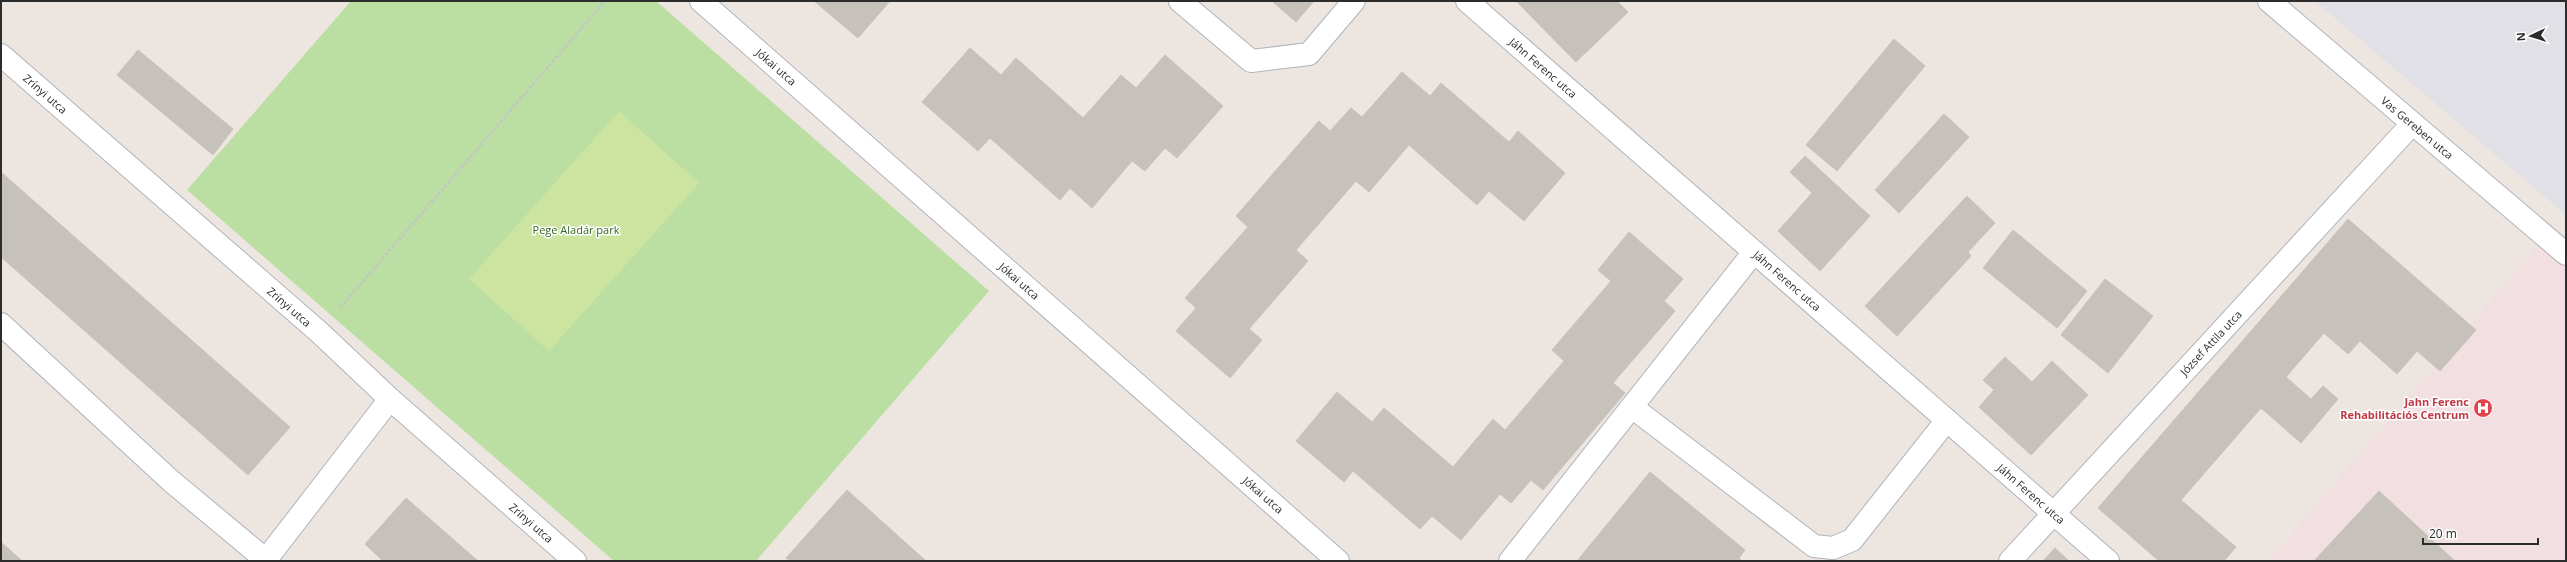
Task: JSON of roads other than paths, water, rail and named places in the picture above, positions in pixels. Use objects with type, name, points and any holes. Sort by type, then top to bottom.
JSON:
[{"type":"street","name":"Jókai utca","points":[[701,1],[1338,561]]},
{"type":"street","points":[[1180,1],[1251,61],[1309,54],[1354,1]]},
{"type":"street","name":"Jáhn Ferenc utca","points":[[1467,1],[2108,561]]},
{"type":"street","name":"Vas Gereben utca","points":[[2269,1],[2566,254]]},
{"type":"street","name":"Zrínyi utca","points":[[1,55],[318,332],[390,399],[575,561]]},
{"type":"street","name":"József Attila utca","points":[[2010,561],[2412,124]]},
{"type":"street","points":[[1510,561],[1754,252]]},
{"type":"street","points":[[1,324],[171,481],[266,561],[390,399]]},
{"type":"street","points":[[1632,407],[1814,546],[1833,548],[1852,540],[1947,420]]},
{"type":"place","name":"Jahn Ferenc Rehabilitációs Centrum","points":[[2483,408]]},
{"type":"park label","name":"Pege Aladár park","points":[[576,230]]}]
